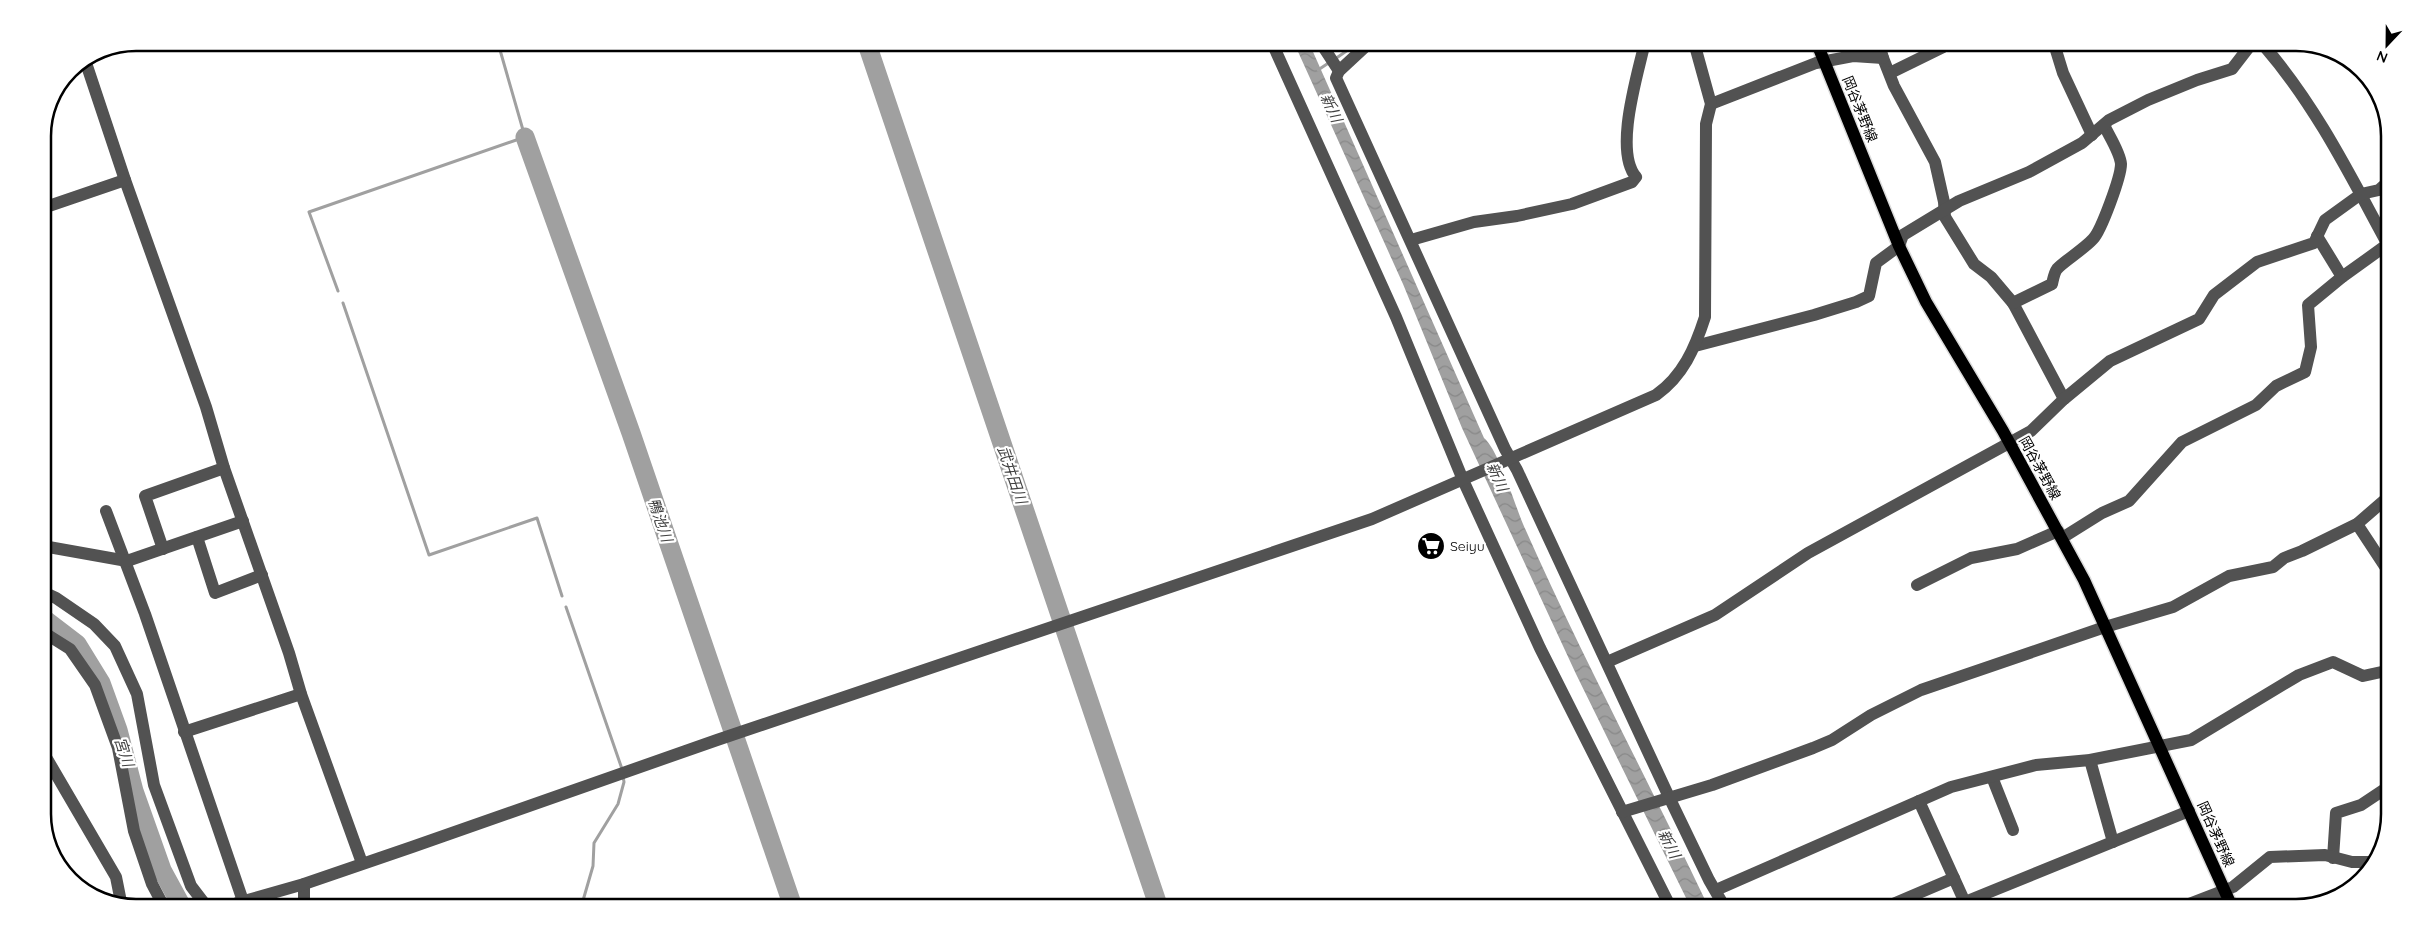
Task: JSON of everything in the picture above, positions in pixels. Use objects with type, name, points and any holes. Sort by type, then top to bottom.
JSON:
[{"type":"main road","name":"岡谷茅野線","points":[[1820,51],[1899,246],[1926,302],[2060,534],[2084,580],[2228,899]]},
{"type":"street","points":[[1276,51],[1469,478],[1540,648],[1628,810],[1667,899]]},
{"type":"street","points":[[1326,51],[1339,71]]},
{"type":"street","points":[[1361,51],[1339,71],[1336,78],[1411,240],[1509,461],[1607,662],[1667,798],[1720,899]]},
{"type":"street","points":[[1411,240],[1474,222],[1517,216],[1572,204],[1632,182],[1636,177],[1632,172],[1627,151],[1630,115],[1643,51]]},
{"type":"street","points":[[251,899],[304,884],[1372,518],[1509,461],[1656,395],[1671,385],[1680,374],[1695,346],[1704,317],[1706,124],[1711,104],[1696,51]]},
{"type":"street","points":[[1890,73],[1935,51]]},
{"type":"street","points":[[2056,51],[2064,73],[2092,135]]},
{"type":"street","points":[[1695,346],[1814,315],[1869,296],[1876,263],[1899,246],[1903,235],[1959,201],[2029,172],[2082,143],[2109,120],[2174,88],[2232,69],[2246,51]]},
{"type":"street","points":[[2269,51],[2302,93],[2362,194],[2381,231]]},
{"type":"street","points":[[1711,104],[1799,70],[1853,56],[1881,52],[1894,86],[1935,162],[1945,218],[1974,264],[1991,277],[2013,303],[2064,399]]},
{"type":"street","points":[[87,67],[125,180],[206,407],[224,468],[301,694],[362,864]]},
{"type":"street","points":[[2013,303],[2052,284],[2057,269],[2077,254],[2094,238],[2102,227],[2104,213],[2118,180],[2121,163],[2104,125]]},
{"type":"street","points":[[51,205],[125,180]]},
{"type":"street","points":[[1607,662],[1716,615],[1808,553],[2031,431],[2064,399],[2110,361],[2199,319],[2214,295],[2257,262],[2314,243],[2325,220],[2362,194],[2381,188]]},
{"type":"street","points":[[2317,236],[2342,277]]},
{"type":"street","points":[[1917,585],[1971,558],[2017,548],[2060,534],[2129,501],[2182,442],[2256,405],[2276,386],[2306,372],[2311,347],[2308,305],[2342,277],[2381,250]]},
{"type":"street","points":[[163,549],[145,496],[224,468]]},
{"type":"street","points":[[1628,810],[1712,785],[1832,740],[1871,715],[1921,690],[2105,627],[2173,607],[2229,576],[2273,567],[2284,558],[2356,524],[2381,503]]},
{"type":"street","points":[[106,511],[126,561],[239,899]]},
{"type":"street","points":[[51,547],[126,561],[243,521]]},
{"type":"street","points":[[2356,524],[2381,561]]},
{"type":"street","points":[[197,537],[215,593],[262,575]]},
{"type":"street","points":[[51,597],[94,624],[115,646],[137,694],[154,785],[191,886],[201,899]]},
{"type":"street","points":[[51,637],[70,649],[95,685],[118,748],[134,831],[152,884],[160,899]]},
{"type":"street","points":[[1716,890],[1951,786],[2036,765],[2090,760],[2191,740],[2299,675],[2333,662],[2363,676],[2381,672]]},
{"type":"street","points":[[184,732],[301,694]]},
{"type":"street","points":[[2090,760],[2113,842]]},
{"type":"street","points":[[1992,777],[2013,830]]},
{"type":"street","points":[[51,778],[101,847],[116,877],[120,897]]},
{"type":"street","points":[[2333,858],[2336,813],[2361,805],[2381,792]]},
{"type":"street","points":[[1919,801],[1963,899]]},
{"type":"street","points":[[1980,899],[2189,811]]},
{"type":"street","points":[[2201,899],[2233,887],[2270,857],[2325,855],[2352,862],[2365,862]]},
{"type":"street","points":[[1903,899],[1954,878]]},
{"type":"street","points":[[304,884],[304,899]]},
{"type":"water","name":"新川","points":[[1298,51],[1313,51],[1484,438],[1495,453],[1523,524],[1545,572],[1590,668],[1705,899],[1687,899],[1576,674],[1462,428],[1403,284]]},
{"type":"waterway","points":[[338,291],[309,212],[525,137],[500,51]]},
{"type":"waterway","name":"武井田川","points":[[869,51],[1156,899]]},
{"type":"waterway","points":[[1335,59],[1346,51]]},
{"type":"waterway","points":[[1318,70],[1330,62]]},
{"type":"waterway","name":"鴨池川","points":[[525,137],[631,433],[790,899]]},
{"type":"waterway","points":[[343,303],[429,555],[537,518],[562,596]]},
{"type":"waterway","points":[[566,607],[622,769]]},
{"type":"waterway","name":"宮川","points":[[51,624],[77,644],[101,683],[118,730],[134,791],[162,870],[178,899]]},
{"type":"waterway","points":[[583,899],[593,866],[594,843],[618,804],[624,782],[623,776]]},
{"type":"place","name":"Seiyu","points":[[1431,546]]}]
